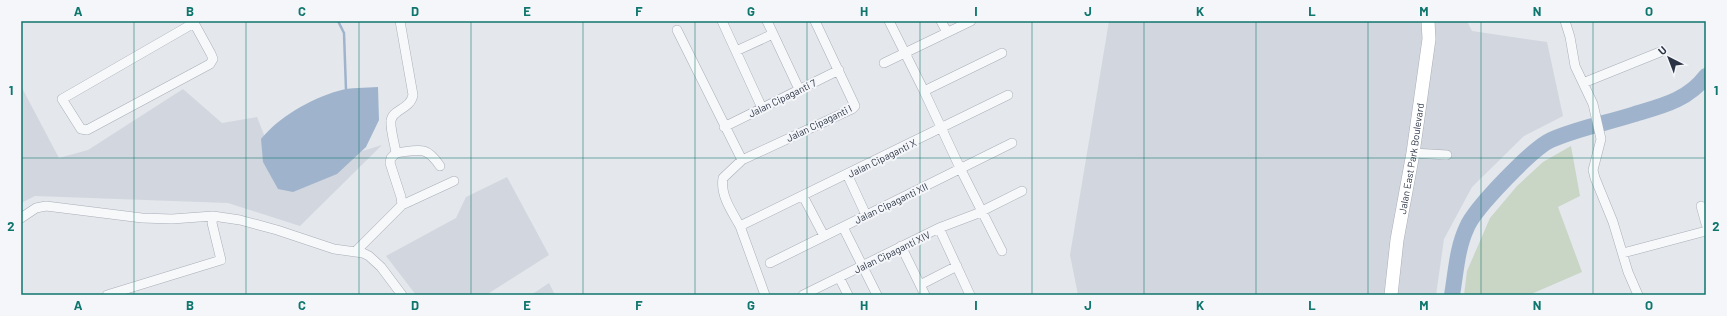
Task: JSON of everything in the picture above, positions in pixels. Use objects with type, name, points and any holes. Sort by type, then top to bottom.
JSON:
[{"type":"main road","name":"Jalan East Park Boulevard","points":[[1391,295],[1397,240],[1413,153],[1429,39],[1428,21]]},
{"type":"street","points":[[396,153],[391,121],[393,116],[408,106],[413,95],[400,21]]},
{"type":"street","points":[[722,21],[762,108]]},
{"type":"street","points":[[767,21],[799,89]]},
{"type":"street","name":"Jalan Cipaganti I","points":[[742,160],[852,109],[855,106],[840,70],[815,21]]},
{"type":"street","points":[[889,21],[981,212],[1002,252]]},
{"type":"street","points":[[941,21],[947,32]]},
{"type":"street","points":[[884,63],[971,21]]},
{"type":"street","points":[[1566,21],[1575,66],[1593,104],[1600,138],[1593,170],[1623,253],[1628,272],[1638,295]]},
{"type":"street","points":[[194,22],[213,59],[210,64],[87,130],[81,129],[62,99],[194,22]]},
{"type":"street","points":[[677,30],[724,127],[742,160],[726,174],[723,182],[726,200],[740,226],[765,295]]},
{"type":"street","points":[[736,51],[773,34]]},
{"type":"street","points":[[1583,84],[1660,52]]},
{"type":"street","points":[[924,91],[1002,53]]},
{"type":"street","name":"Jalan Cipaganti 7","points":[[724,127],[840,70]]},
{"type":"street","name":"Jalan Cipaganti X","points":[[740,226],[1008,95]]},
{"type":"street","name":"Jalan Cipaganti XII","points":[[770,263],[961,170],[1012,143]]},
{"type":"street","points":[[402,205],[401,196],[390,163],[391,158],[396,153],[416,151],[428,152],[440,166]]},
{"type":"street","points":[[1413,153],[1447,155]]},
{"type":"street","points":[[847,174],[866,216]]},
{"type":"street","points":[[355,252],[402,205],[454,181]]},
{"type":"street","name":"Jalan Cipaganti XIV","points":[[805,295],[901,246],[939,228],[981,212],[1022,191]]},
{"type":"street","points":[[803,196],[824,236]]},
{"type":"street","points":[[21,218],[36,208],[46,206],[142,218],[172,219],[213,216],[240,220],[329,247],[363,253],[376,261],[402,295]]},
{"type":"street","points":[[1701,206],[1706,224]]},
{"type":"street","points":[[107,295],[221,260],[213,228],[213,216]]},
{"type":"street","points":[[843,227],[877,295]]},
{"type":"street","points":[[939,228],[970,295]]},
{"type":"street","points":[[1623,253],[1706,231]]},
{"type":"street","points":[[901,246],[925,295]]},
{"type":"street","points":[[920,285],[957,266]]},
{"type":"street","points":[[839,277],[848,295]]},
{"type":"shaded area","points":[[1109,21],[1467,21],[1472,31],[1547,42],[1563,116],[1524,136],[1472,187],[1444,239],[1436,295],[1078,295],[1070,255]]},
{"type":"shaded area","points":[[21,86],[59,158],[88,150],[183,89],[222,123],[257,117],[286,190],[346,156],[382,145],[300,226],[228,203],[35,196],[21,203]]},
{"type":"shaded area","points":[[507,177],[549,255],[486,295],[416,295],[386,256],[456,218],[466,197]]},
{"type":"shaded area","points":[[549,283],[555,295],[531,295]]},
{"type":"green space","points":[[1571,146],[1580,196],[1558,207],[1582,272],[1529,295],[1464,295],[1467,271],[1490,218],[1517,186],[1543,162]]},
{"type":"water","points":[[378,87],[379,120],[366,147],[337,174],[293,192],[278,189],[263,162],[261,139],[268,131],[286,116],[327,94],[348,89]]},
{"type":"waterway","points":[[338,21],[344,33],[346,90]]},
{"type":"waterway","points":[[1452,295],[1459,252],[1467,227],[1472,218],[1492,193],[1531,154],[1551,140],[1561,136],[1674,101],[1691,91],[1706,76]]}]
